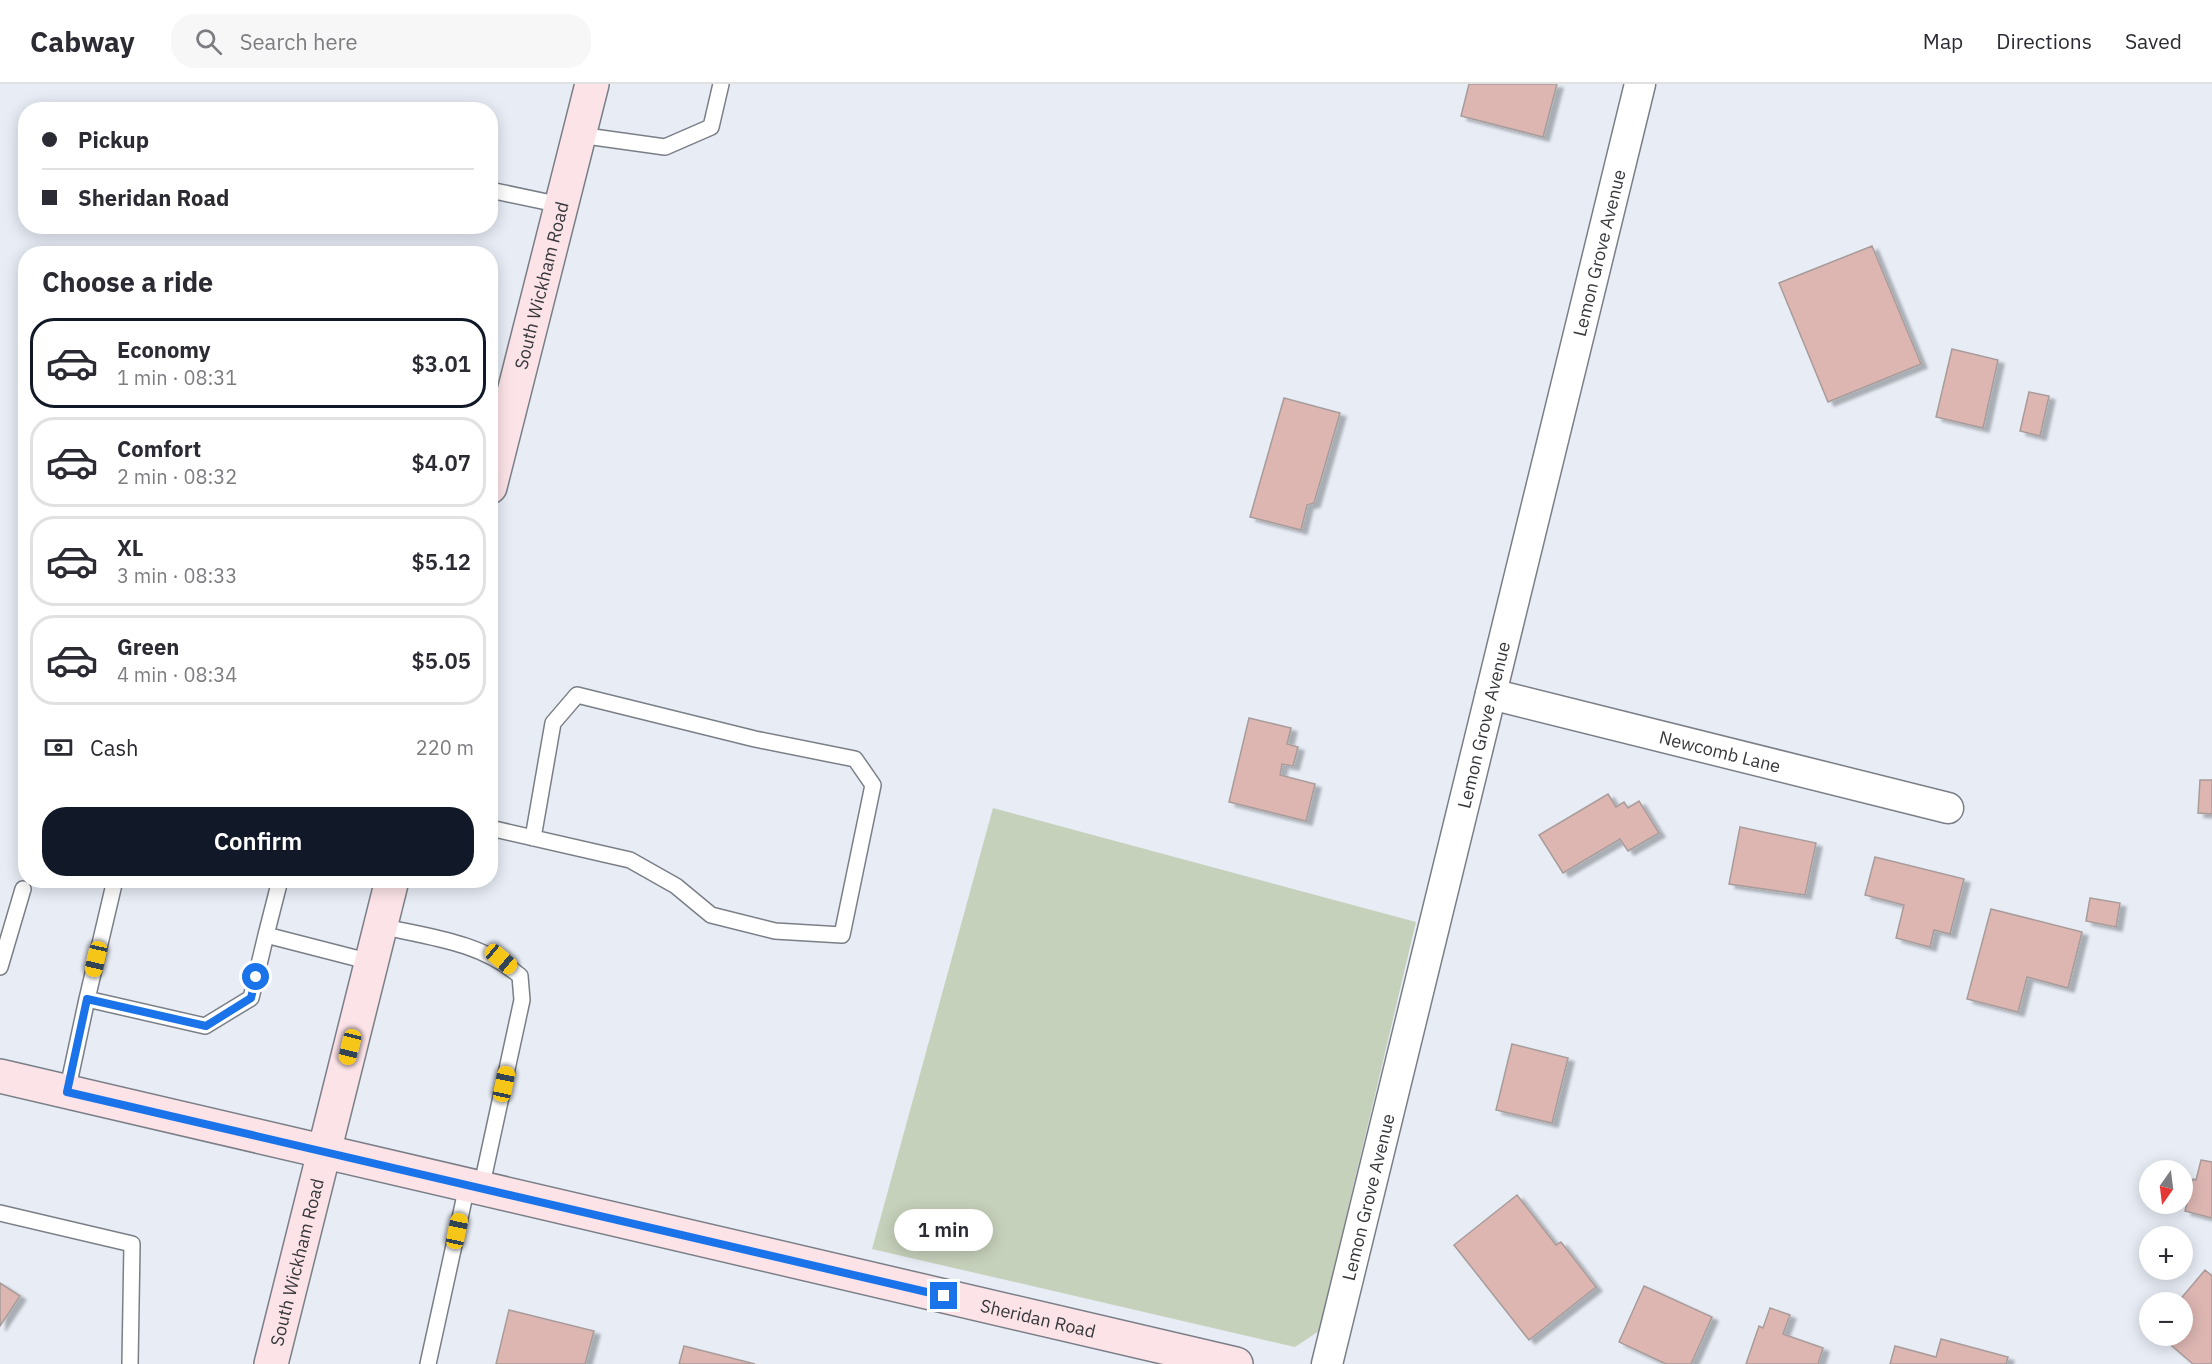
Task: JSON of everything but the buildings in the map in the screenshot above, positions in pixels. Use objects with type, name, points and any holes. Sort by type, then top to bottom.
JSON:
[{"type":"street","name":"South Wickham Road","points":[[498,455],[592,84]]},
{"type":"street","name":"Lemon Grove Avenue","points":[[1327,1364],[1640,84]]},
{"type":"street","name":"Newcomb Lane","points":[[1491,694],[1948,808]]},
{"type":"street","name":"South Wickham Road","points":[[271,1364],[390,888]]},
{"type":"street","name":"Sheridan Road","points":[[0,1076],[1236,1364]]},
{"type":"lane","points":[[579,135],[665,147],[711,127],[721,84]]},
{"type":"lane","points":[[498,192],[561,205]]},
{"type":"lane","points":[[498,830],[533,838],[630,860],[675,886],[711,915],[775,931],[842,935],[873,785],[855,759],[755,740],[577,695],[553,723],[533,838]]},
{"type":"lane","points":[[67,1092],[113,888]]},
{"type":"lane","points":[[87,999],[206,1026],[251,998],[278,888]]},
{"type":"lane","points":[[0,967],[3,947],[23,889]]},
{"type":"lane","points":[[381,926],[464,945],[501,959],[520,976],[522,1000],[428,1364]]},
{"type":"lane","points":[[266,935],[372,962]]},
{"type":"lane","points":[[0,1213],[132,1244],[130,1364]]},
{"type":"green space","points":[[993,808],[1416,922],[1319,1331],[1295,1347],[872,1249]]},
{"type":"route","points":[[256,977],[251,998],[206,1026],[87,999],[67,1092],[944,1296]]}]
